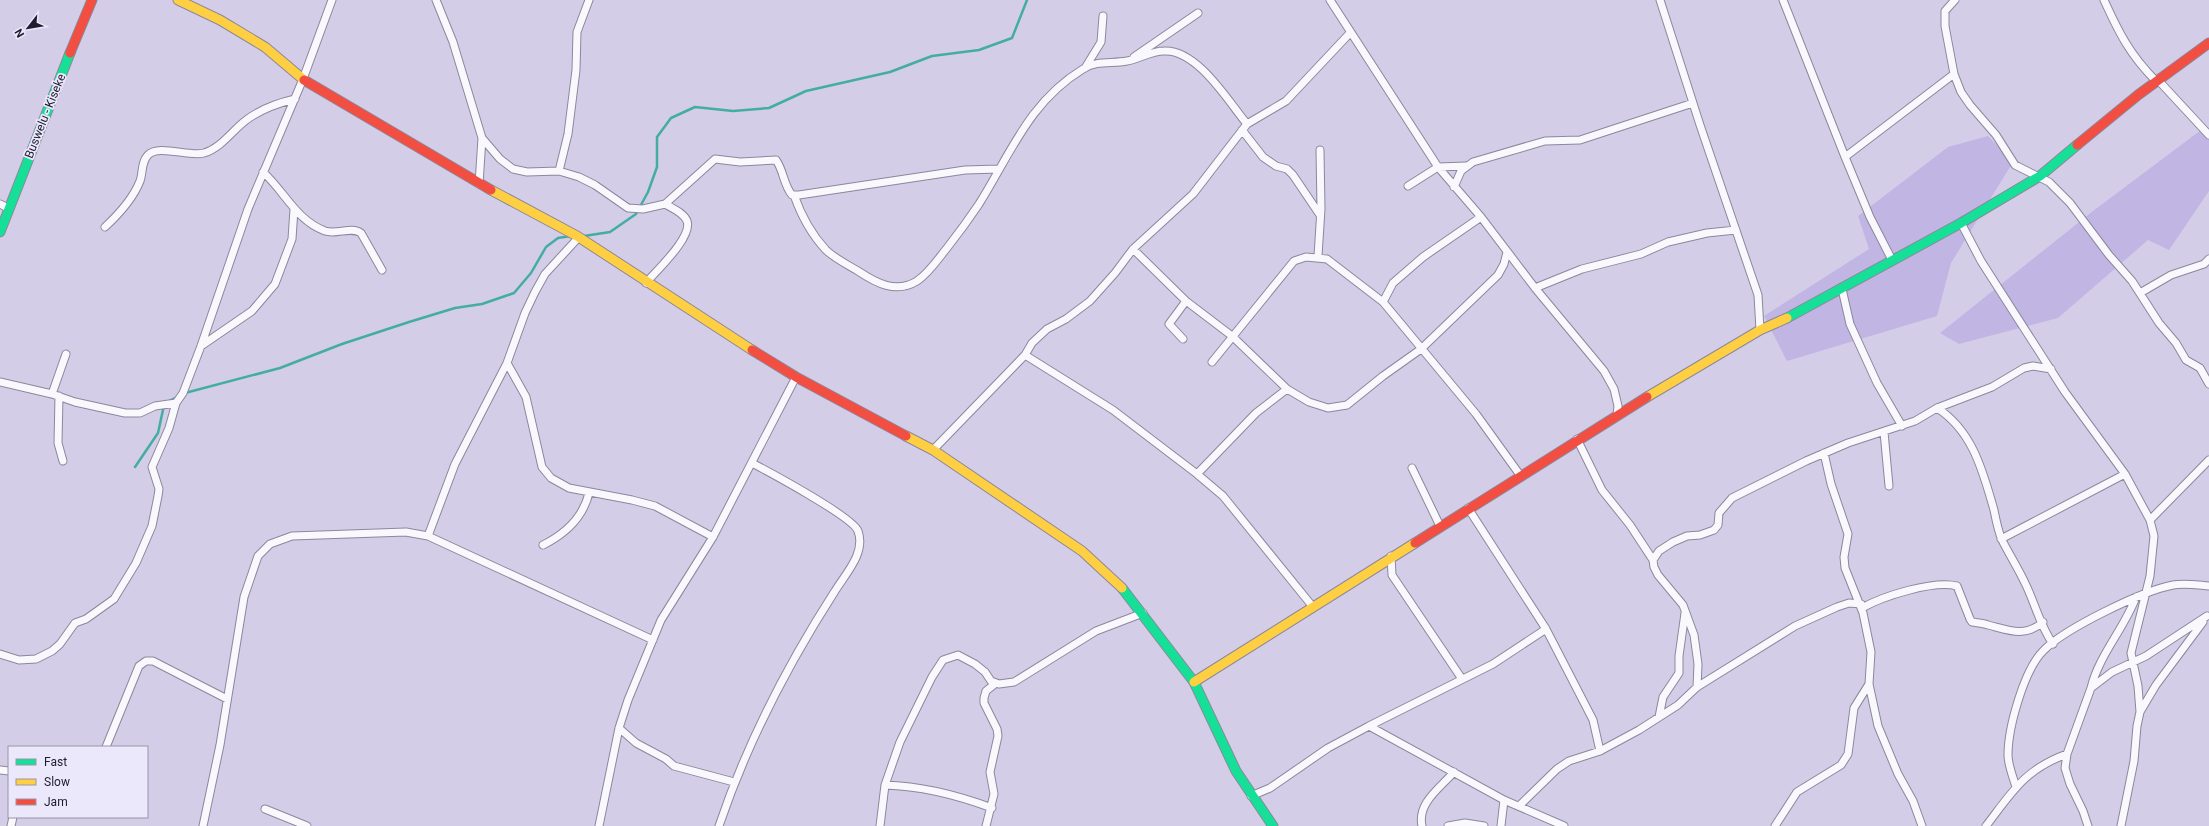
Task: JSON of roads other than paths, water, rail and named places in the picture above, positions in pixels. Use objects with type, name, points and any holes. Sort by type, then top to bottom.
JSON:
[{"type":"street","name":"Buswelu - Kiseke","points":[[0,232],[4,206],[92,0]]},
{"type":"street","points":[[178,0],[220,20],[265,48],[303,78],[479,184],[581,239],[646,283],[796,377],[933,450],[1082,550],[1125,590],[1194,682],[1226,753],[1251,796],[1273,826]]},
{"type":"street","points":[[0,654],[19,660],[44,656],[60,644],[75,623],[86,619],[114,599],[136,563],[152,526],[159,489],[152,467],[169,428],[176,403],[183,393],[201,346],[248,209],[303,78],[332,0]]},
{"type":"street","points":[[436,0],[453,42],[482,138],[479,184]]},
{"type":"street","points":[[559,172],[568,134],[576,70],[577,32],[589,0]]},
{"type":"street","points":[[1330,0],[1438,167],[1481,217],[1535,288],[1604,371],[1614,389],[1618,406],[1617,415]]},
{"type":"street","points":[[1660,0],[1758,295],[1760,330]]},
{"type":"street","points":[[1783,0],[1870,217],[1892,260]]},
{"type":"street","points":[[2104,0],[2130,52],[2138,63],[2209,135]]},
{"type":"street","points":[[1950,2],[1944,16],[1954,74],[1961,92],[1970,105],[1996,135],[2015,165],[2040,176],[2049,182],[2070,203],[2140,293],[2159,323],[2176,343],[2186,360],[2200,368],[2209,384]]},
{"type":"street","points":[[1128,61],[1198,14]]},
{"type":"street","points":[[1085,68],[1101,42],[1103,16]]},
{"type":"street","points":[[933,450],[1025,355],[1032,343],[1047,329],[1066,319],[1090,301],[1116,272],[1133,248],[1193,194],[1245,127],[1286,101],[1350,33]]},
{"type":"street","points":[[1194,682],[1391,556],[1617,415],[1760,330],[1804,310],[1961,223],[2040,176],[2157,81],[2209,43]]},
{"type":"street","points":[[482,138],[500,159],[513,169],[527,172],[559,172],[588,181],[628,208],[643,209],[665,204],[697,176],[707,164],[718,158],[740,162],[776,160],[783,172],[788,191],[794,195],[802,215],[826,250],[883,286],[906,285],[917,281],[928,272],[979,204],[1014,140],[1035,112],[1057,89],[1085,68],[1100,63],[1128,61],[1162,50],[1176,51],[1189,57],[1207,75],[1245,127],[1263,157],[1276,166],[1287,169],[1293,175],[1320,215]]},
{"type":"street","points":[[1845,157],[1954,74]]},
{"type":"street","points":[[105,227],[116,217],[130,200],[140,182],[144,161],[150,153],[160,151],[193,154],[207,152],[217,146],[246,120],[280,102],[294,99]]},
{"type":"street","points":[[1454,187],[1461,171],[1473,162],[1545,141],[1580,140],[1693,102]]},
{"type":"street","points":[[1318,256],[1320,215],[1320,150]]},
{"type":"street","points":[[1408,186],[1438,167],[1466,166]]},
{"type":"street","points":[[794,195],[865,187],[965,170],[999,169]]},
{"type":"street","points":[[263,172],[274,182],[300,216],[325,231],[338,232],[352,230],[361,233],[382,270]]},
{"type":"street","points":[[646,283],[676,248],[688,229],[687,220],[679,212],[665,204]]},
{"type":"street","points":[[201,346],[252,311],[275,284],[292,239],[294,209]]},
{"type":"street","points":[[1383,302],[1393,283],[1417,262],[1481,217]]},
{"type":"street","points":[[1961,223],[1981,261],[2069,398],[2125,474],[2150,520],[2154,536],[2147,595],[2132,644],[2133,663],[2138,686],[2140,712],[2137,726],[2134,761],[2121,826]]},
{"type":"street","points":[[1535,288],[1582,269],[1641,254],[1668,242],[1707,233],[1736,230]]},
{"type":"street","points":[[428,536],[460,453],[507,363],[525,313],[535,292],[545,274],[581,239]]},
{"type":"street","points":[[1133,248],[1186,301],[1232,336],[1287,389],[1318,406],[1328,408],[1342,407],[1421,349],[1498,275],[1508,252]]},
{"type":"street","points":[[1212,362],[1294,261],[1306,257],[1318,256],[1327,259],[1383,302],[1476,414],[1520,475]]},
{"type":"street","points":[[2140,293],[2172,275],[2204,264],[2209,260]]},
{"type":"street","points":[[1842,289],[1850,324],[1877,383],[1902,426]]},
{"type":"street","points":[[1183,339],[1169,324],[1186,301]]},
{"type":"street","points":[[63,461],[58,443],[56,395],[66,354]]},
{"type":"street","points":[[1025,355],[1113,410],[1197,474],[1232,507],[1313,607]]},
{"type":"street","points":[[507,363],[521,386],[529,407],[542,467],[551,478],[562,485],[589,493],[632,500],[655,506],[713,537]]},
{"type":"street","points":[[1653,560],[1659,551],[1673,542],[1714,530],[1718,525],[1722,509],[1732,498],[1824,453],[1848,443],[1902,426],[1938,408],[1992,387],[2024,368],[2031,366],[2051,369]]},
{"type":"street","points":[[599,826],[619,728],[628,700],[653,640],[662,620],[713,537],[796,377]]},
{"type":"street","points":[[0,382],[56,395],[75,402],[133,414],[155,406],[176,403]]},
{"type":"street","points":[[1197,474],[1256,413],[1287,389]]},
{"type":"street","points":[[1938,408],[1951,417],[1963,431],[1976,455],[2002,539],[2026,583],[2043,622],[2046,634],[2053,644]]},
{"type":"street","points":[[1884,432],[1889,486]]},
{"type":"street","points":[[1577,439],[1602,490],[1630,525],[1653,560],[1658,575],[1679,598],[1686,611],[1694,635],[1698,664],[1697,687]]},
{"type":"street","points":[[1824,453],[1831,484],[1848,534],[1844,557],[1845,568],[1862,606],[1871,652],[1869,684],[1878,726],[1898,774],[1913,800],[1922,826]]},
{"type":"street","points":[[2150,520],[2209,460]]},
{"type":"street","points":[[719,826],[734,782],[773,697],[812,626],[848,572],[858,550],[858,531],[851,522],[808,494],[752,463]]},
{"type":"street","points":[[1412,468],[1440,526]]},
{"type":"street","points":[[2002,539],[2125,474]]},
{"type":"street","points":[[543,545],[560,537],[574,522],[587,503],[589,493]]},
{"type":"street","points":[[1468,508],[1546,629],[1593,720],[1600,752]]},
{"type":"street","points":[[203,826],[220,745],[226,698],[244,597],[258,556],[270,544],[292,536],[406,532],[428,536],[653,640]]},
{"type":"street","points":[[1391,556],[1392,575],[1462,678]]},
{"type":"street","points":[[1519,806],[1556,769],[1569,761],[1600,752],[1639,730],[1678,705],[1697,687],[1795,626],[1837,607],[1849,603],[1862,606],[1909,589],[1950,584],[1957,586],[1961,592],[1972,622],[2012,632],[2022,632],[2032,630],[2043,622]]},
{"type":"street","points":[[2016,787],[2008,755],[2019,699],[2026,675],[2044,650],[2088,622],[2136,597],[2147,595],[2172,586],[2188,584],[2209,586]]},
{"type":"street","points":[[2088,826],[2083,810],[2070,784],[2065,768],[2067,754],[2091,688],[2094,674],[2130,615],[2136,597]]},
{"type":"street","points":[[1659,717],[1663,697],[1680,672],[1679,656],[1686,611]]},
{"type":"street","points":[[880,826],[885,785],[900,742],[925,689],[943,660],[958,655],[975,664],[985,672],[991,681],[999,684],[1019,679],[1096,631],[1143,613]]},
{"type":"street","points":[[2091,688],[2112,672],[2133,663],[2208,615]]},
{"type":"street","points":[[2140,712],[2156,685],[2208,615]]},
{"type":"street","points":[[1251,796],[1270,788],[1328,748],[1462,678],[1493,664],[1546,629]]},
{"type":"street","points":[[106,746],[139,666],[146,661],[153,661],[226,698]]},
{"type":"street","points":[[986,826],[992,808],[994,794],[990,772],[997,743],[998,729],[984,703],[984,698],[986,691],[996,683]]},
{"type":"street","points":[[1775,826],[1798,792],[1841,765],[1848,754],[1854,708],[1869,684]]},
{"type":"street","points":[[1369,726],[1504,800],[1564,826]]},
{"type":"street","points":[[619,728],[636,743],[666,759],[674,766],[734,782]]},
{"type":"street","points":[[1986,826],[2028,774],[2039,766],[2067,754]]},
{"type":"street","points":[[1422,826],[1420,814],[1425,804],[1454,772]]},
{"type":"street","points":[[885,785],[930,789],[959,796],[992,808]]},
{"type":"street","points":[[1501,826],[1504,800]]},
{"type":"street","points":[[265,809],[307,826]]},
{"type":"street","points":[[1448,826],[1465,823],[1484,826]]},
{"type":"waterway","points":[[584,236],[610,232],[636,214],[648,192],[657,167],[657,137],[671,118],[695,107],[733,111],[769,108],[806,91],[890,72],[932,56],[979,50],[1012,38],[1027,0]]},
{"type":"waterway","points":[[185,393],[280,368],[342,344],[409,322],[455,308],[482,304],[514,293],[531,273],[546,247],[558,238],[571,236]]},
{"type":"waterway","points":[[169,401],[179,396]]},
{"type":"waterway","points":[[135,467],[158,433],[164,405]]}]
